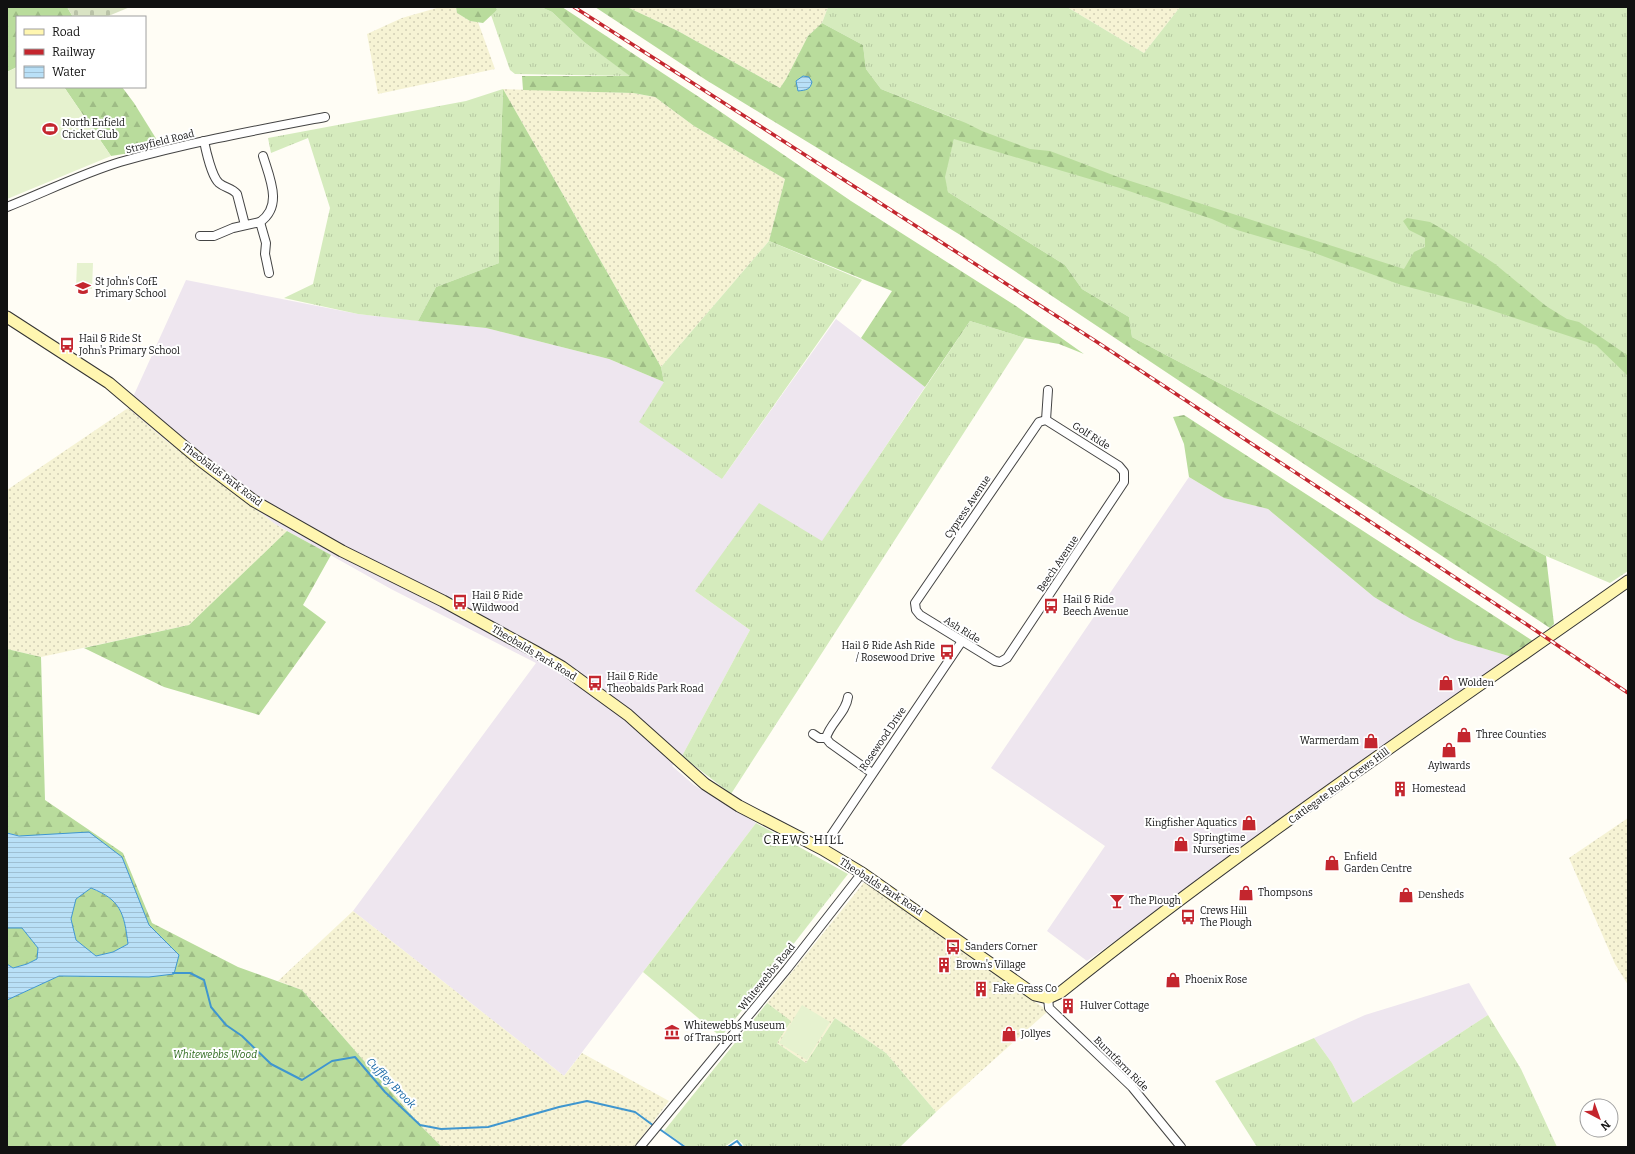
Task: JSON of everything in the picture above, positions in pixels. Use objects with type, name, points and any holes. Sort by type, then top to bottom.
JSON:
[{"type":"street","name":"Strayfield Road","points":[[7,207],[83,175],[112,165],[204,141],[325,117]]},
{"type":"street","points":[[204,141],[217,181],[223,186],[234,190],[237,194],[246,225]]},
{"type":"street","points":[[200,236],[214,236],[246,225],[260,222],[271,212],[273,200],[271,181],[263,156]]},
{"type":"street","points":[[260,222],[266,243],[265,254],[269,273]]},
{"type":"street","name":"Theobalds Park Road","points":[[7,317],[109,383],[200,460],[254,501],[342,551],[443,601],[562,667],[628,715],[706,784],[739,806],[822,849],[862,873],[936,923],[1035,995],[1051,997]]},
{"type":"street","points":[[1046,420],[1048,390]]},
{"type":"street","name":"Golf Ride","points":[[1046,420],[1120,466],[1124,472]]},
{"type":"street","name":"Cypress Avenue","points":[[916,610],[915,603],[1039,422],[1046,420]]},
{"type":"street","name":"Beech Avenue","points":[[1000,662],[1007,658],[1124,482],[1124,472]]},
{"type":"street","name":"Cattlegate Road Crews Hill","points":[[1051,997],[1215,875],[1465,695],[1628,581]]},
{"type":"street","name":"Ash Ride","points":[[916,610],[920,615],[994,661],[1000,662]]},
{"type":"street","name":"Rosewood Drive","points":[[822,849],[962,641]]},
{"type":"street","points":[[826,738],[828,732],[847,705],[848,697]]},
{"type":"street","points":[[813,734],[819,738],[826,738]]},
{"type":"street","points":[[826,738],[830,743],[872,773]]},
{"type":"street","name":"Whitewebbs Road","points":[[640,1147],[787,969],[862,873]]},
{"type":"street","name":"Burntfarm Ride","points":[[1051,997],[1049,1008],[1132,1087],[1181,1147]]},
{"type":"shaded area","points":[[440,7],[456,7],[457,13],[470,21],[478,22],[495,69],[378,94],[367,34],[402,18]]},
{"type":"shaded area","points":[[627,7],[828,7],[822,23],[808,36],[780,88],[678,31]]},
{"type":"shaded area","points":[[1067,7],[1180,7],[1144,53]]},
{"type":"shaded area","points":[[503,89],[633,93],[655,97],[694,126],[785,179],[769,241],[661,367]]},
{"type":"shaded area","points":[[186,280],[358,314],[486,328],[609,359],[664,382],[722,479],[836,319],[925,387],[822,542],[695,591],[750,630],[682,756],[672,766],[694,785],[756,823],[564,1076],[353,911],[536,663],[391,589],[275,524],[164,439],[128,408]]},
{"type":"shaded area","points":[[128,408],[164,439],[275,524],[287,531],[189,625],[41,657],[7,649],[7,490]]},
{"type":"shaded area","points":[[1189,477],[1224,498],[1268,509],[1374,597],[1455,640],[1512,657],[1087,961],[1047,931],[1105,846],[991,768]]},
{"type":"shaded area","points":[[1628,818],[1628,985],[1615,964],[1569,858]]},
{"type":"shaded area","points":[[866,880],[1048,1011],[936,1112],[886,1053],[835,1018],[806,1063],[777,1043],[790,1021],[767,1003]]},
{"type":"shaded area","points":[[353,911],[564,1076],[582,1053],[669,1101],[634,1147],[442,1147],[420,1125],[302,990],[278,981]]},
{"type":"shaded area","points":[[1469,983],[1488,1015],[1353,1103],[1332,1063],[1314,1038],[1365,1015]]},
{"type":"green space","points":[[7,7],[67,7],[72,16],[16,16],[16,68],[7,72]]},
{"type":"green space","points":[[67,7],[130,7],[108,16],[72,16]]},
{"type":"green space","points":[[456,7],[496,7],[497,10],[483,23],[470,21],[457,13]]},
{"type":"green space","points":[[496,7],[541,7],[552,12],[584,42],[631,76],[515,74],[510,70],[491,15],[497,10]]},
{"type":"green space","points":[[541,7],[562,7],[699,97],[851,201],[1016,306],[1084,354],[1059,344],[1025,338],[970,321],[925,387],[861,338],[892,291],[769,241],[785,179],[694,126],[655,97],[633,93],[523,90],[522,76],[630,76],[584,42],[552,12]]},
{"type":"green space","points":[[595,7],[627,7],[678,31],[780,88],[808,36],[822,23],[863,45],[866,69],[881,89],[966,123],[982,131],[1030,149],[1050,151],[1118,177],[1404,269],[1414,252],[1425,247],[1425,238],[1409,230],[1403,221],[1407,218],[1430,222],[1444,230],[1495,264],[1546,306],[1567,319],[1579,322],[1627,355],[1628,376],[1596,345],[1472,304],[1401,285],[1312,252],[1237,230],[1212,219],[1120,188],[954,139],[945,177],[948,192],[1065,265],[1082,289],[1129,317],[1132,337],[1546,556],[1554,624],[1550,628],[962,236],[706,80]]},
{"type":"green space","points":[[828,7],[1067,7],[1144,53],[1180,7],[1628,7],[1628,571],[1610,583],[1546,556],[1132,337],[1129,317],[1082,289],[1065,265],[948,192],[944,177],[959,120],[881,89],[866,69],[863,45],[822,23]]},
{"type":"green space","name":"North Enfield Cricket Club","points":[[16,68],[16,88],[65,88],[111,156],[7,199],[7,72]]},
{"type":"green space","points":[[65,88],[123,88],[134,103],[160,145],[142,151],[111,156]]},
{"type":"green space","points":[[503,89],[499,201],[499,263],[436,287],[418,321],[358,314],[284,298],[313,284],[330,208],[308,138],[271,153],[268,138],[466,101]]},
{"type":"green space","points":[[503,89],[661,367],[664,382],[609,359],[486,328],[418,321],[436,287],[499,263],[499,201]]},
{"type":"green space","points":[[769,241],[862,280],[722,479],[639,422],[664,382],[661,367]]},
{"type":"green space","points":[[77,263],[93,263],[92,289],[76,288]]},
{"type":"green space","points":[[970,321],[1025,338],[731,794],[682,756],[750,630],[695,591],[759,503],[822,541]]},
{"type":"green space","points":[[1184,415],[1533,641],[1512,657],[1455,640],[1411,619],[1374,597],[1268,509],[1224,498],[1189,477],[1184,444],[1173,417]]},
{"type":"green space","points":[[287,531],[331,555],[303,605],[326,622],[259,715],[164,687],[84,648],[189,625]]},
{"type":"green space","name":"Whitewebbs Wood","points":[[7,649],[41,657],[45,800],[123,853],[152,923],[238,967],[302,990],[420,1125],[442,1147],[7,1147],[7,1000],[59,976],[97,975],[179,955],[149,925],[122,857],[7,833]]},
{"type":"green space","points":[[756,823],[848,874],[721,1037],[643,972]]},
{"type":"green space","points":[[91,888],[109,898],[119,909],[125,924],[128,944],[113,952],[96,956],[76,940],[71,919],[76,899]]},
{"type":"green space","points":[[7,928],[22,928],[38,948],[37,959],[13,968],[7,964]]},
{"type":"green space","points":[[767,1003],[791,1021],[777,1043],[806,1063],[835,1018],[886,1053],[936,1112],[900,1147],[744,1147],[742,1143],[736,1139],[724,1147],[687,1147],[664,1131]]},
{"type":"green space","points":[[802,1005],[830,1022],[807,1060],[779,1043]]},
{"type":"green space","points":[[1488,1015],[1521,1069],[1557,1147],[1257,1147],[1215,1081],[1314,1038],[1332,1063],[1353,1103]]},
{"type":"water","points":[[803,76],[809,77],[812,82],[811,85],[807,89],[798,91],[796,81]]},
{"type":"water","points":[[89,832],[122,857],[149,925],[179,955],[174,974],[149,977],[59,976],[7,1000],[7,964],[13,968],[37,959],[38,948],[22,928],[7,928],[7,833],[19,836]],"holes":[[[91,888],[109,897],[119,909],[125,924],[128,944],[113,952],[96,956],[76,940],[71,919],[76,899]]]},
{"type":"waterway","name":"Cuffley Brook","points":[[173,973],[190,973],[204,980],[211,1007],[226,1025],[242,1036],[271,1064],[302,1080],[332,1061],[355,1057],[385,1092],[420,1125],[441,1129],[488,1127],[559,1107],[587,1101],[635,1112],[654,1126]]},
{"type":"waterway","name":"Cuffley Brook","points":[[658,1128],[685,1147]]},
{"type":"waterway","name":"Cuffley Brook","points":[[728,1147],[737,1141],[742,1147]]},
{"type":"railway","points":[[574,7],[1097,342],[1526,624],[1628,693]]},
{"type":"place","name":"North Enfield Cricket Club","points":[[50,129]]},
{"type":"place","name":"St John's CofE Primary School","points":[[83,288]]},
{"type":"place","name":"Hail & Ride St John's Primary School","points":[[67,345]]},
{"type":"place","name":"Hail & Ride Wildwood","points":[[460,602]]},
{"type":"place","name":"Hail & Ride Beech Avenue","points":[[1051,606]]},
{"type":"place","name":"Hail & Ride Ash Ride / Rosewood Drive","points":[[947,652]]},
{"type":"place","name":"Hail & Ride Theobalds Park Road","points":[[595,683]]},
{"type":"place","name":"Wolden","points":[[1446,683]]},
{"type":"place","name":"Three Counties","points":[[1464,735]]},
{"type":"place","name":"Warmerdam","points":[[1371,741]]},
{"type":"place","name":"Aylwards","points":[[1449,750]]},
{"type":"place","name":"Homestead","points":[[1400,789]]},
{"type":"place","name":"Kingfisher Aquatics","points":[[1249,823]]},
{"type":"place","name":"Springtime Nurseries","points":[[1181,844]]},
{"type":"place","name":"Enfield Garden Centre","points":[[1332,863]]},
{"type":"place","name":"Thompsons","points":[[1246,893]]},
{"type":"place","name":"Densheds","points":[[1406,895]]},
{"type":"place","name":"The Plough","points":[[1117,901]]},
{"type":"place","name":"Crews Hill The Plough","points":[[1188,917]]},
{"type":"place","name":"Sanders Corner","points":[[953,947]]},
{"type":"place","name":"Brown's Village","points":[[944,965]]},
{"type":"place","name":"Phoenix Rose","points":[[1173,980]]},
{"type":"place","name":"Fake Grass Co","points":[[981,989]]},
{"type":"place","name":"Hulver Cottage","points":[[1068,1006]]},
{"type":"place","name":"Whitewebbs Museum of Transport","points":[[672,1032]]},
{"type":"place","name":"Jollyes","points":[[1009,1034]]},
{"type":"district","name":"CREWS HILL","points":[[804,840]]}]
